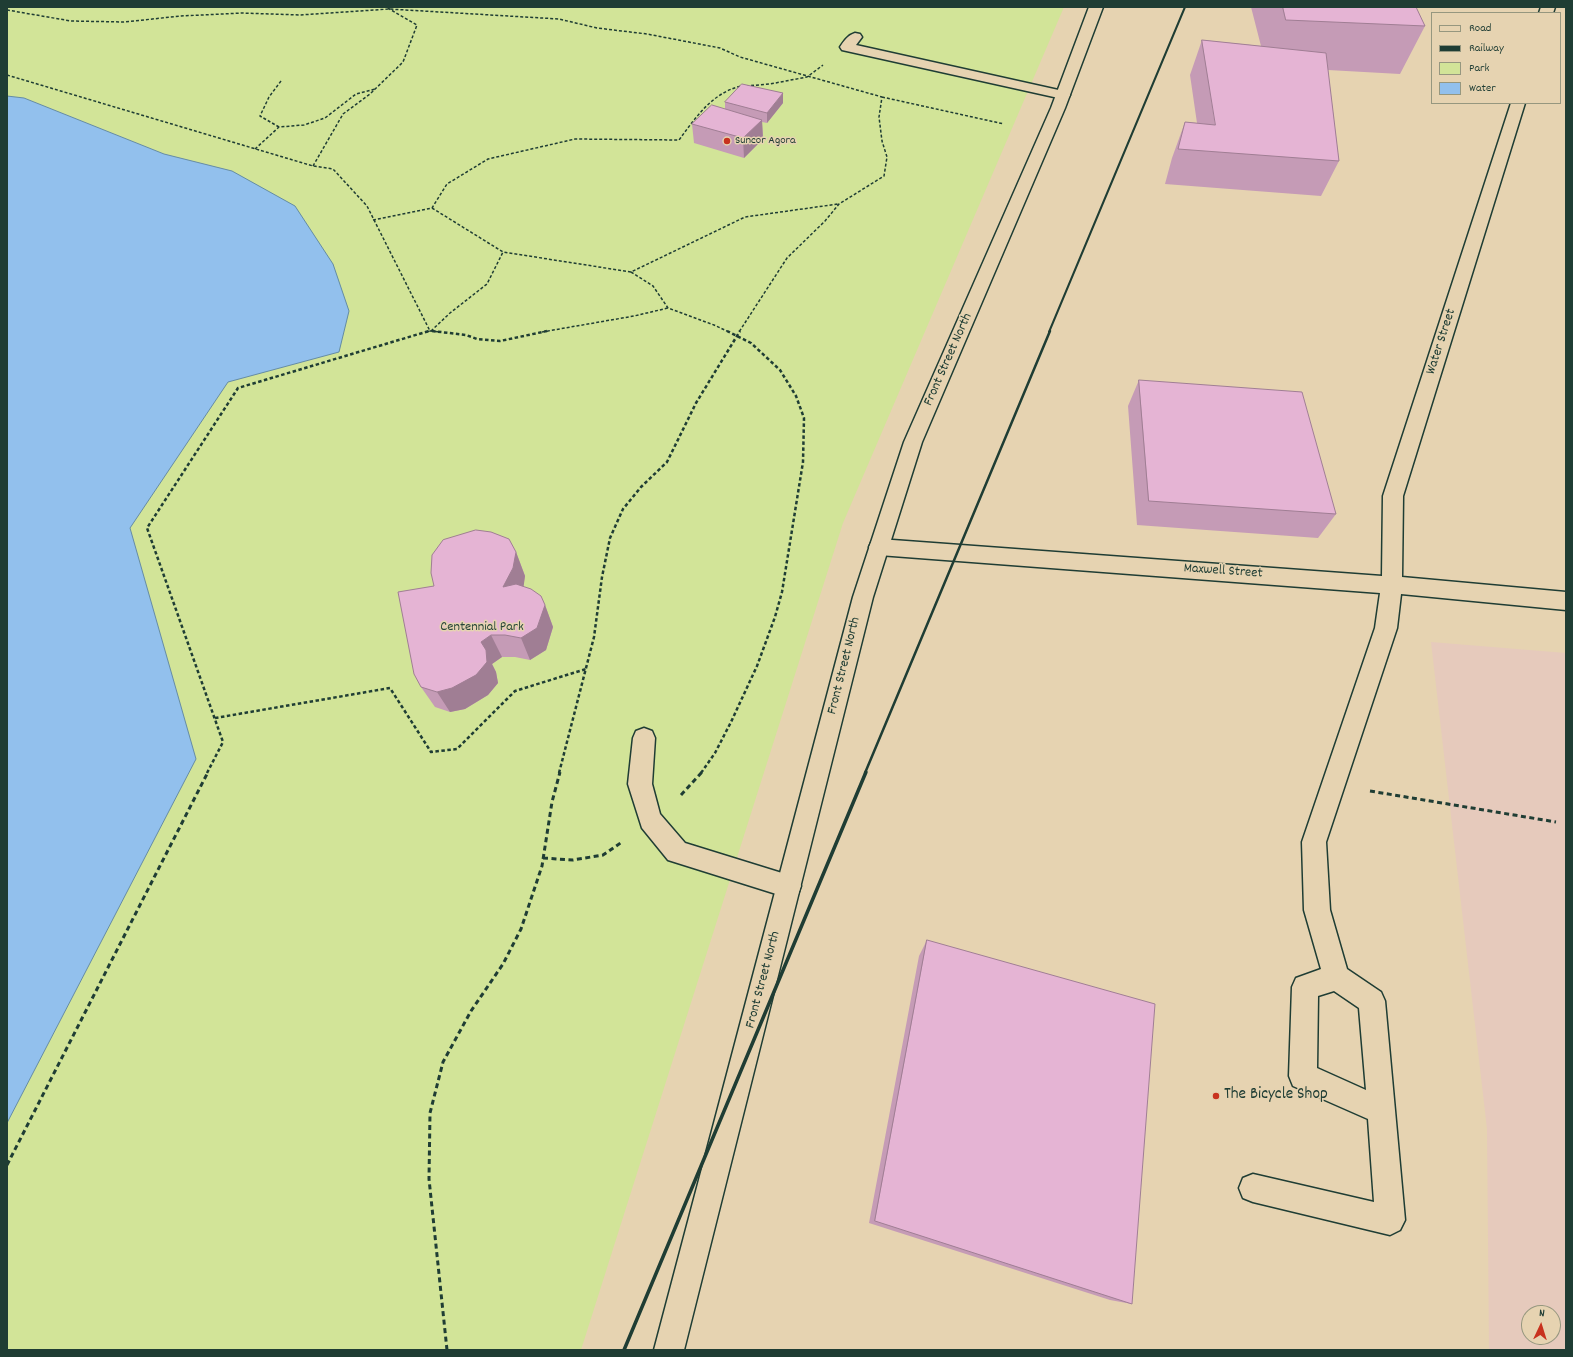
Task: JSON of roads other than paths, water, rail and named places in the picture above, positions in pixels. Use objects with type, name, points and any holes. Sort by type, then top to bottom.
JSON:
[{"type":"street","name":"Front Street North","points":[[670,1350],[863,597],[913,442],[1063,95],[1096,7]]},
{"type":"street","points":[[851,42],[932,60],[1063,95]]},
{"type":"street","name":"Water Street","points":[[1336,978],[1317,910],[1314,842],[1386,628],[1392,584],[1393,496],[1518,104]]},
{"type":"street","name":"Maxwell Street","points":[[879,547],[1392,584],[1566,601]]},
{"type":"street","points":[[644,738],[640,784],[650,820],[677,852],[789,886]]},
{"type":"street","points":[[1253,1188],[1390,1220],[1372,1000],[1336,978],[1305,987],[1303,1076],[1381,1111]]},
{"type":"water","points":[[7,96],[24,98],[164,154],[232,171],[295,206],[333,264],[349,311],[339,352],[228,382],[130,528],[196,759],[7,1123]]},
{"type":"railway","points":[[1049,332],[1185,7]]},
{"type":"railway","points":[[865,773],[1050,331]]},
{"type":"railway","points":[[624,1350],[866,772]]},
{"type":"place","name":"Suncor Agora","points":[[727,141]]},
{"type":"place","name":"The Bicycle Shop","points":[[1216,1096]]},
{"type":"park label","name":"Centennial Park","points":[[482,628]]}]
